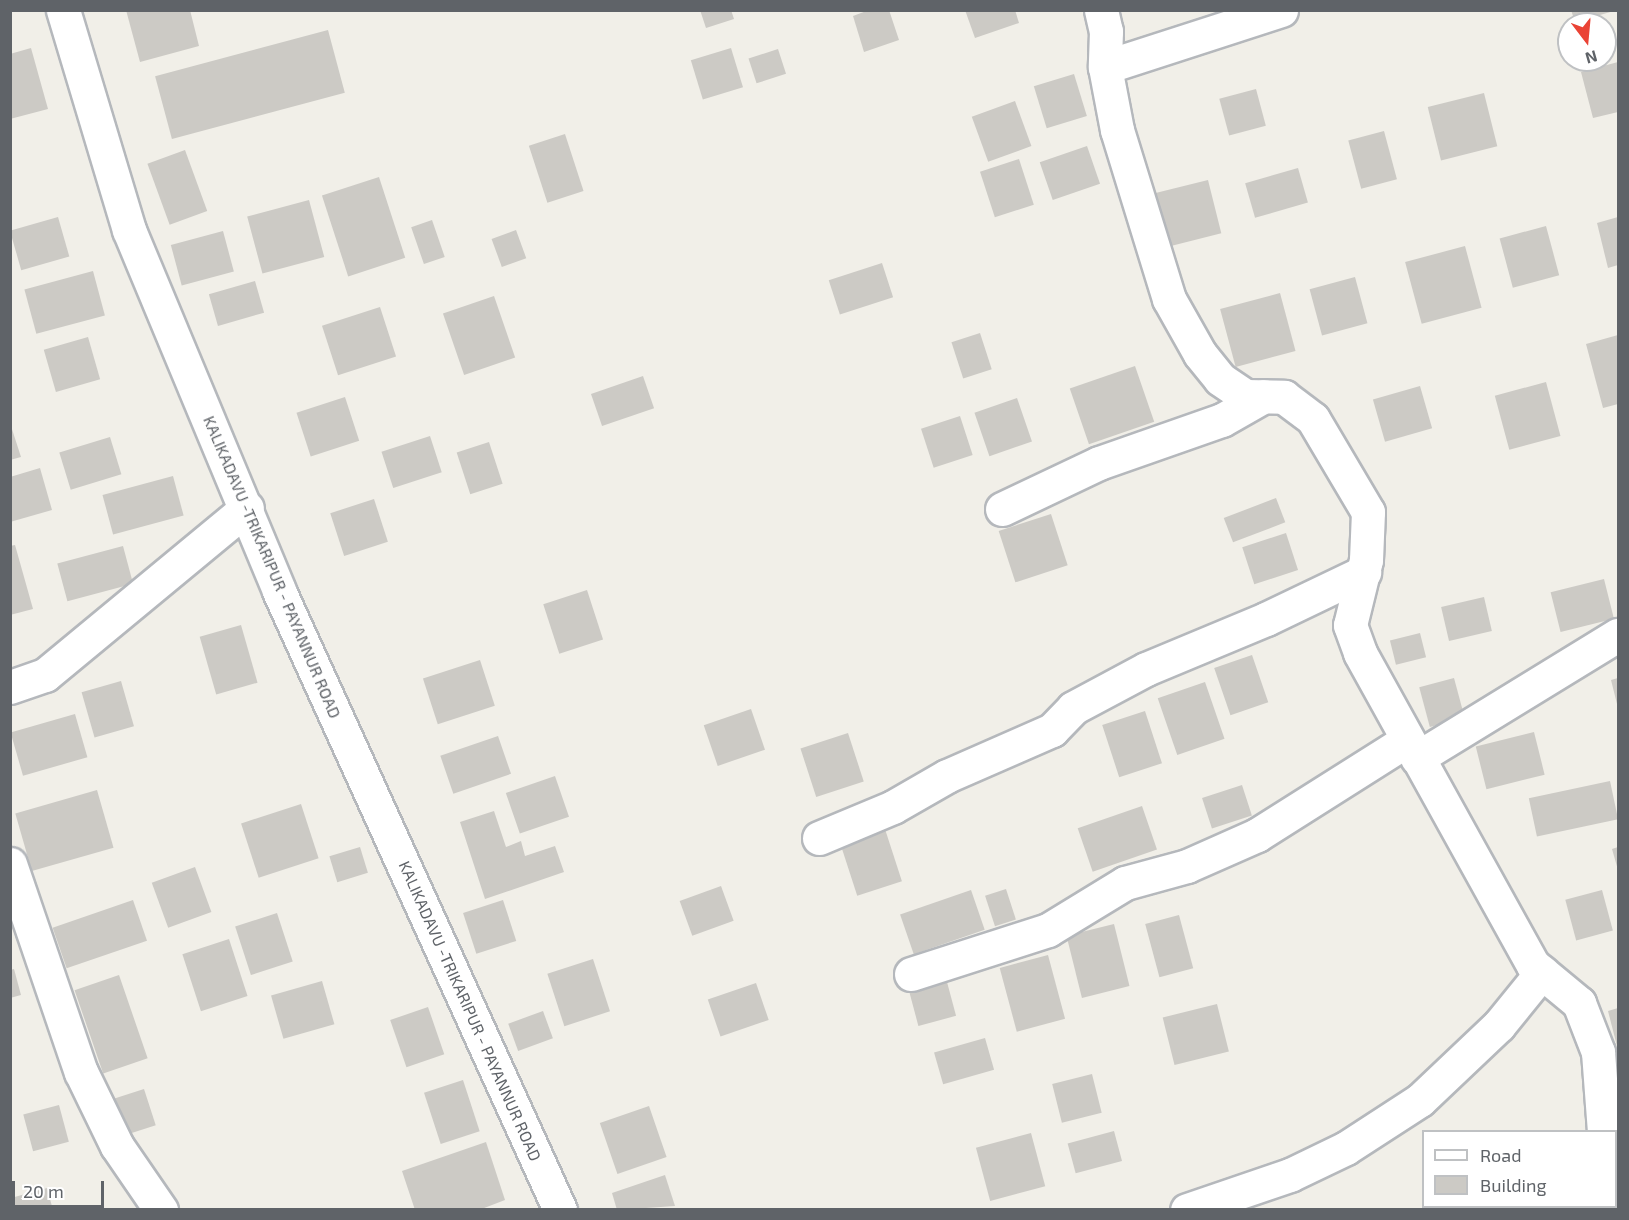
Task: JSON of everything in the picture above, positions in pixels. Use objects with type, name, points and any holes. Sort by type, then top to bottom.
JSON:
[{"type":"street","name":"KALIKADAVU -TRIKARIPUR - PAYANNUR ROAD","points":[[63,10],[129,230],[247,508],[279,591],[560,1209]]},
{"type":"street","points":[[1101,10],[1106,31],[1105,68],[1117,130],[1168,298],[1200,354],[1220,379],[1245,396],[1284,397],[1313,419],[1342,463],[1368,512],[1364,572],[1350,625],[1360,653],[1533,965],[1579,1003],[1598,1052],[1604,1130]]},
{"type":"street","points":[[1105,68],[1281,10]]},
{"type":"street","points":[[1002,509],[1099,463],[1221,420],[1264,396]]},
{"type":"street","points":[[10,687],[45,675],[247,508]]},
{"type":"street","points":[[819,838],[893,807],[947,776],[1052,730],[1073,708],[1146,669],[1266,619],[1364,572]]},
{"type":"street","points":[[911,974],[1048,930],[1125,884],[1187,866],[1257,835],[1618,635]]},
{"type":"street","points":[[10,864],[81,1072],[117,1146],[161,1209]]},
{"type":"street","points":[[1187,1209],[1290,1175],[1346,1148],[1420,1100],[1499,1024],[1542,972]]},
{"type":"building","points":[[126,10],[190,10],[199,46],[140,62]]},
{"type":"building","points":[[700,10],[731,10],[734,19],[706,28]]},
{"type":"building","points":[[869,10],[889,10],[899,40],[864,52],[853,16]]},
{"type":"building","points":[[965,10],[1015,10],[1019,23],[975,38]]},
{"type":"building","points":[[1571,10],[1614,10],[1610,12],[1572,12]]},
{"type":"building","points":[[328,30],[345,93],[172,139],[155,76]]},
{"type":"building","points":[[31,48],[48,109],[10,119],[10,54]]},
{"type":"building","points":[[731,48],[743,87],[703,99],[691,60]]},
{"type":"building","points":[[778,49],[786,74],[757,83],[749,59]]},
{"type":"building","points":[[1617,62],[1618,112],[1593,118],[1581,72],[1617,72]]},
{"type":"building","points":[[1074,74],[1087,116],[1047,128],[1034,86]]},
{"type":"building","points":[[1256,89],[1266,126],[1229,136],[1219,99]]},
{"type":"building","points":[[1484,93],[1497,146],[1441,160],[1428,107]]},
{"type":"building","points":[[1015,101],[1031,146],[988,162],[972,117]]},
{"type":"building","points":[[1384,131],[1397,179],[1361,189],[1348,141]]},
{"type":"building","points":[[565,134],[584,191],[547,203],[529,146]]},
{"type":"building","points":[[1087,146],[1100,184],[1053,200],[1040,162]]},
{"type":"building","points":[[185,150],[207,211],[170,225],[147,164]]},
{"type":"building","points":[[1019,159],[1034,205],[995,217],[980,172]]},
{"type":"building","points":[[1298,168],[1308,203],[1255,218],[1245,183]]},
{"type":"building","points":[[379,177],[405,258],[348,276],[322,196]]},
{"type":"building","points":[[1208,180],[1221,233],[1168,247],[1155,193]]},
{"type":"building","points":[[309,200],[324,257],[262,274],[247,217]]},
{"type":"building","points":[[58,217],[69,256],[21,270],[10,231]]},
{"type":"building","points":[[1618,217],[1618,265],[1608,268],[1597,223]]},
{"type":"building","points":[[432,220],[445,257],[424,264],[411,227]]},
{"type":"building","points":[[1546,226],[1559,275],[1513,288],[1500,238]]},
{"type":"building","points":[[516,230],[526,258],[502,267],[492,239]]},
{"type":"building","points":[[223,231],[234,272],[182,286],[171,245]]},
{"type":"building","points":[[1465,246],[1482,308],[1422,324],[1405,262]]},
{"type":"building","points":[[882,263],[893,297],[840,315],[829,280]]},
{"type":"building","points":[[93,271],[105,315],[36,334],[24,289]]},
{"type":"building","points":[[1355,277],[1367,323],[1322,336],[1310,289]]},
{"type":"building","points":[[255,281],[264,313],[218,326],[209,294]]},
{"type":"building","points":[[1280,293],[1296,351],[1236,367],[1220,309]]},
{"type":"building","points":[[494,296],[515,357],[464,375],[443,314]]},
{"type":"building","points":[[380,307],[396,356],[338,375],[322,326]]},
{"type":"building","points":[[980,333],[992,369],[963,378],[951,342]]},
{"type":"building","points":[[1618,335],[1618,404],[1603,408],[1586,344]]},
{"type":"building","points":[[88,337],[100,379],[56,392],[44,350]]},
{"type":"building","points":[[1135,366],[1154,422],[1089,444],[1070,388]]},
{"type":"building","points":[[643,376],[654,408],[602,426],[591,394]]},
{"type":"building","points":[[1546,382],[1560,436],[1509,450],[1495,396]]},
{"type":"building","points":[[1420,386],[1432,428],[1385,442],[1373,400]]},
{"type":"building","points":[[345,397],[359,441],[311,457],[296,413]]},
{"type":"building","points":[[1017,398],[1032,441],[989,456],[974,413]]},
{"type":"building","points":[[960,416],[973,455],[934,468],[921,429]]},
{"type":"building","points":[[10,423],[21,457],[10,460]]},
{"type":"building","points":[[430,436],[442,472],[393,488],[381,452]]},
{"type":"building","points":[[110,437],[121,474],[71,490],[59,452]]},
{"type":"building","points":[[489,442],[503,484],[470,494],[457,453]]},
{"type":"building","points":[[40,468],[52,510],[10,522],[10,477]]},
{"type":"building","points":[[173,476],[184,516],[113,534],[102,495]]},
{"type":"building","points":[[1276,498],[1285,522],[1233,542],[1224,518]]},
{"type":"building","points":[[374,499],[388,542],[344,556],[330,513]]},
{"type":"building","points":[[1051,514],[1068,565],[1015,582],[999,531]]},
{"type":"building","points":[[1286,533],[1298,570],[1254,584],[1242,547]]},
{"type":"building","points":[[15,545],[33,609],[10,615],[10,546]]},
{"type":"building","points":[[123,546],[133,584],[67,601],[57,564]]},
{"type":"building","points":[[1604,579],[1614,619],[1561,632],[1551,592]]},
{"type":"building","points":[[587,590],[603,639],[559,654],[543,604]]},
{"type":"building","points":[[1484,597],[1492,631],[1449,641],[1441,607]]},
{"type":"building","points":[[241,625],[258,683],[216,695],[200,637]]},
{"type":"building","points":[[1420,633],[1426,657],[1396,665],[1390,640]]},
{"type":"building","points":[[1252,655],[1268,702],[1230,715],[1214,668]]},
{"type":"building","points":[[480,660],[495,706],[438,724],[423,679]]},
{"type":"building","points":[[1454,678],[1465,718],[1430,727],[1419,687]]},
{"type":"building","points":[[1618,678],[1618,708],[1611,680]]},
{"type":"building","points":[[121,681],[134,726],[95,737],[82,692]]},
{"type":"building","points":[[1205,682],[1225,739],[1177,755],[1158,698]]},
{"type":"building","points":[[751,709],[765,750],[718,766],[704,725]]},
{"type":"building","points":[[1145,711],[1162,763],[1119,777],[1102,725]]},
{"type":"building","points":[[75,714],[87,757],[23,776],[11,732]]},
{"type":"building","points":[[1534,732],[1545,775],[1486,789],[1476,747]]},
{"type":"building","points":[[848,733],[864,782],[816,797],[800,748]]},
{"type":"building","points":[[498,736],[511,774],[453,794],[440,756]]},
{"type":"building","points":[[555,776],[569,817],[520,834],[506,793]]},
{"type":"building","points":[[1610,781],[1618,819],[1537,836],[1529,798]]},
{"type":"building","points":[[1242,785],[1252,815],[1212,828],[1202,798]]},
{"type":"building","points":[[97,790],[114,848],[32,871],[15,813]]},
{"type":"building","points":[[301,804],[319,858],[259,878],[241,823]]},
{"type":"building","points":[[1142,806],[1157,849],[1093,872],[1078,828]]},
{"type":"building","points":[[494,811],[506,847],[521,841],[525,856],[555,846],[564,872],[485,899],[460,822]]},
{"type":"building","points":[[884,826],[902,881],[857,896],[839,841]]},
{"type":"building","points":[[360,847],[368,873],[337,882],[329,856]]},
{"type":"building","points":[[1618,847],[1618,870],[1612,849]]},
{"type":"building","points":[[195,867],[211,912],[168,928],[152,883]]},
{"type":"building","points":[[721,886],[734,921],[692,936],[680,901]]},
{"type":"building","points":[[1006,889],[1016,919],[995,926],[985,896]]},
{"type":"building","points":[[971,890],[985,930],[914,954],[900,914]]},
{"type":"building","points":[[1602,890],[1613,931],[1576,940],[1565,900]]},
{"type":"building","points":[[133,900],[147,941],[67,968],[53,928]]},
{"type":"building","points":[[503,900],[516,941],[476,954],[463,913]]},
{"type":"building","points":[[277,913],[293,962],[251,975],[235,927]]},
{"type":"building","points":[[1179,915],[1193,968],[1159,977],[1145,924]]},
{"type":"building","points":[[1114,924],[1129,986],[1082,998],[1066,936]]},
{"type":"building","points":[[229,939],[248,996],[201,1011],[182,954]]},
{"type":"building","points":[[1048,955],[1065,1019],[1017,1032],[1000,968]]},
{"type":"building","points":[[593,959],[610,1011],[564,1026],[547,974]]},
{"type":"building","points":[[14,969],[21,995],[10,998],[10,970]]},
{"type":"building","points":[[119,975],[148,1058],[103,1074],[75,990]]},
{"type":"building","points":[[322,981],[334,1024],[283,1039],[271,996]]},
{"type":"building","points":[[947,982],[956,1016],[918,1026],[909,992]]},
{"type":"building","points":[[756,983],[769,1020],[720,1036],[708,1000]]},
{"type":"building","points":[[1217,1004],[1229,1052],[1175,1065],[1163,1018]]},
{"type":"building","points":[[428,1007],[444,1054],[406,1067],[390,1020]]},
{"type":"building","points":[[1618,1008],[1618,1050],[1608,1011]]},
{"type":"building","points":[[543,1011],[553,1038],[518,1051],[508,1024]]},
{"type":"building","points":[[985,1038],[994,1070],[943,1084],[934,1053]]},
{"type":"building","points":[[1092,1074],[1102,1113],[1062,1123],[1052,1084]]},
{"type":"building","points":[[463,1080],[480,1131],[441,1144],[424,1093]]},
{"type":"building","points":[[144,1089],[156,1125],[126,1135],[115,1099]]},
{"type":"building","points":[[59,1105],[69,1142],[33,1151],[23,1115]]},
{"type":"building","points":[[649,1106],[667,1157],[617,1174],[600,1123]]},
{"type":"building","points":[[1114,1131],[1122,1161],[1076,1173],[1068,1143]]},
{"type":"building","points":[[1031,1133],[1045,1186],[990,1201],[976,1148]]},
{"type":"building","points":[[486,1142],[505,1200],[479,1210],[415,1210],[402,1171]]},
{"type":"building","points":[[665,1175],[675,1206],[617,1210],[612,1193]]},
{"type":"building","points":[[47,1188],[53,1210],[14,1210],[11,1198]]},
{"type":"building","points":[[1444,1208],[1482,1208],[1483,1210],[1440,1210]]},
{"type":"building","points":[[1617,1208],[1618,1210],[1584,1210]]}]
